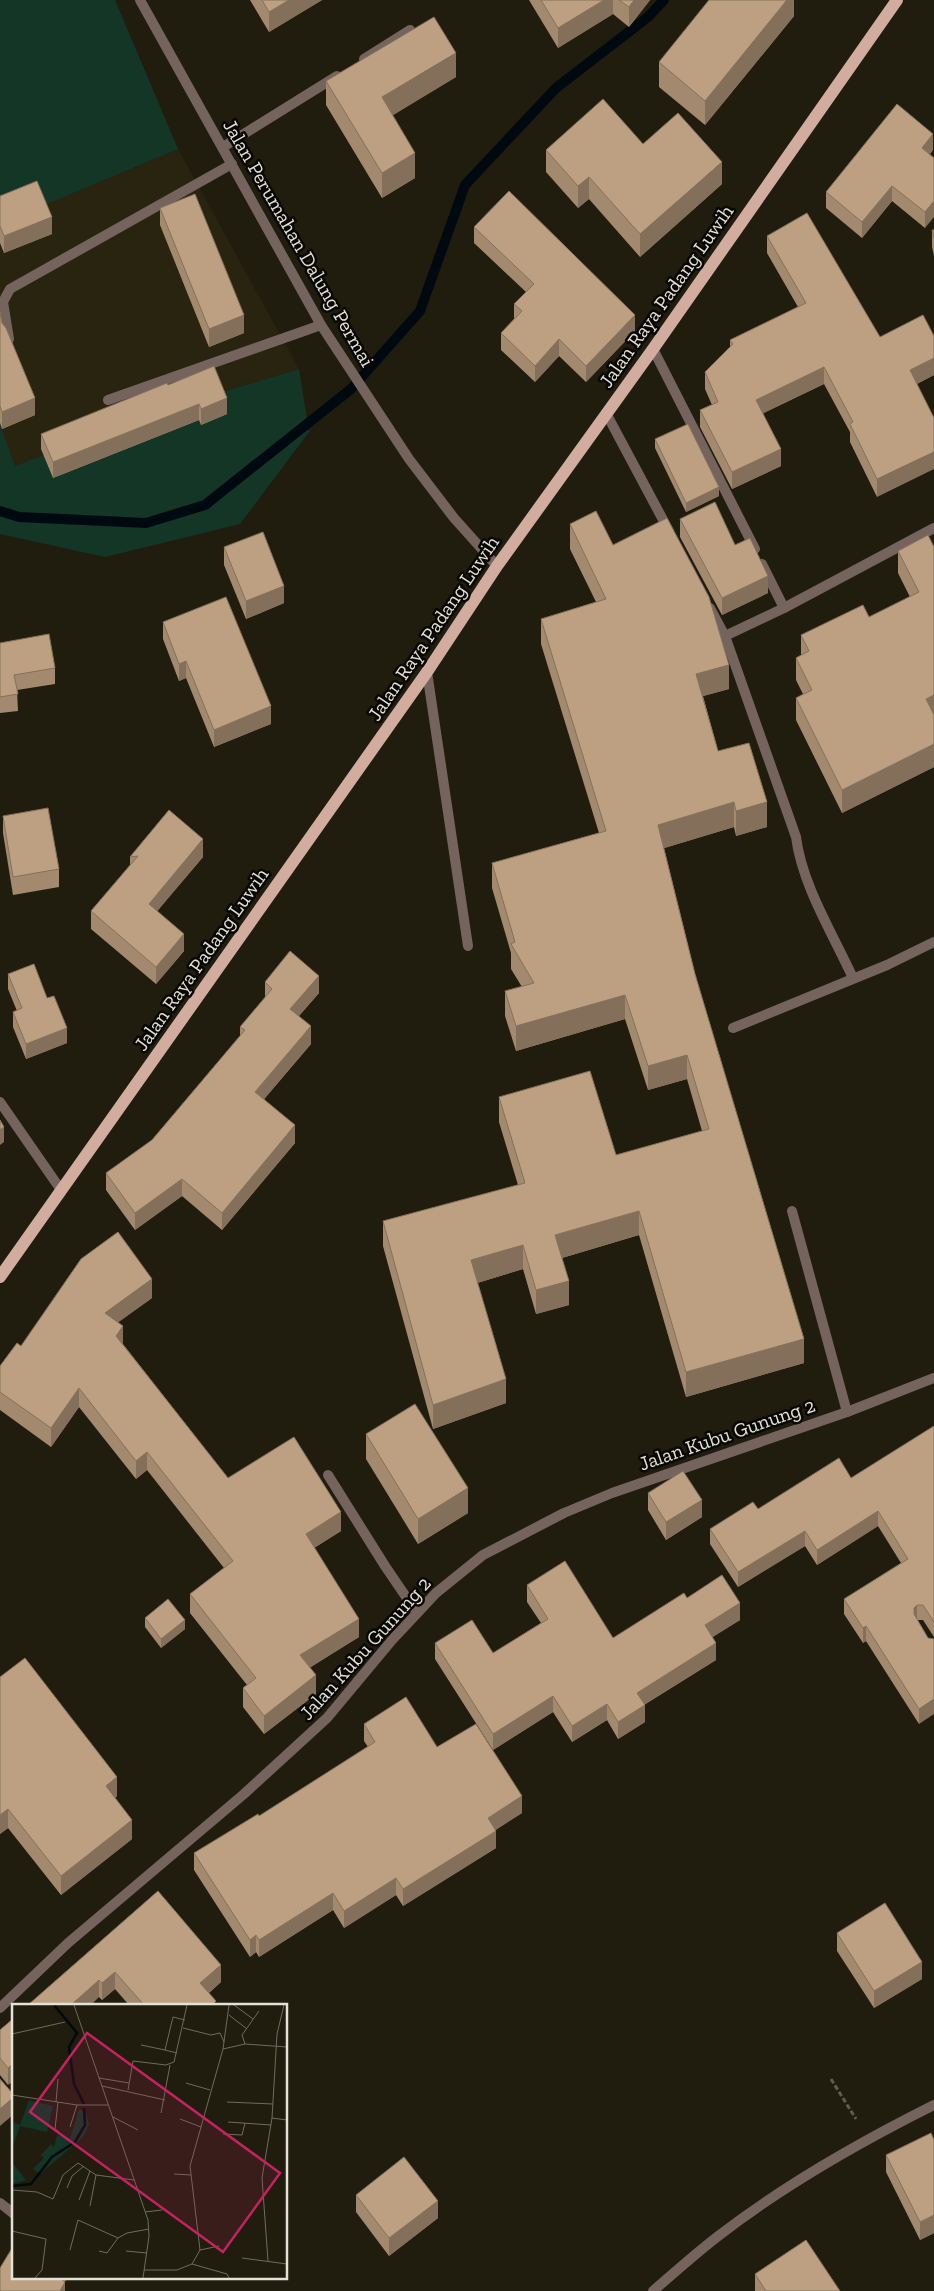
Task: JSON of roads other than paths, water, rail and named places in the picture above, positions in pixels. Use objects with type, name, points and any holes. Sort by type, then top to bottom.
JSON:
[{"type":"main road","name":"Jalan Raya Padang Luwih","points":[[0,1277],[427,672],[497,566],[653,349],[896,2]]},
{"type":"street","name":"Jalan Perumahan Dalung Permai","points":[[140,0],[321,325],[410,459],[454,518],[497,566]]},
{"type":"street","points":[[223,147],[410,30]]},
{"type":"street","points":[[9,339],[3,302],[10,289],[232,164]]},
{"type":"street","points":[[108,400],[321,325]]},
{"type":"street","points":[[653,349],[784,608]]},
{"type":"street","points":[[606,413],[675,542]]},
{"type":"street","points":[[725,636],[784,608],[934,528]]},
{"type":"street","points":[[707,602],[725,636],[796,837],[798,854],[806,878],[853,978]]},
{"type":"street","points":[[427,672],[468,946]]},
{"type":"street","points":[[733,1028],[934,942]]},
{"type":"street","points":[[0,1102],[61,1190]]},
{"type":"street","points":[[792,1211],[847,1412]]},
{"type":"street","name":"Jalan Kubu Gunung 2","points":[[0,2008],[68,1943],[244,1794],[327,1718],[436,1593],[483,1555],[564,1513],[653,1477],[847,1412],[934,1378]]},
{"type":"street","points":[[328,1475],[417,1613]]},
{"type":"street","points":[[653,2291],[717,2237],[796,2182],[868,2138],[934,2105]]},
{"type":"street","points":[[0,2203],[12,2212]]},
{"type":"waterway","points":[[0,511],[19,517],[146,523],[205,505],[351,389],[420,311],[465,185],[556,88],[648,17],[664,0]]}]
